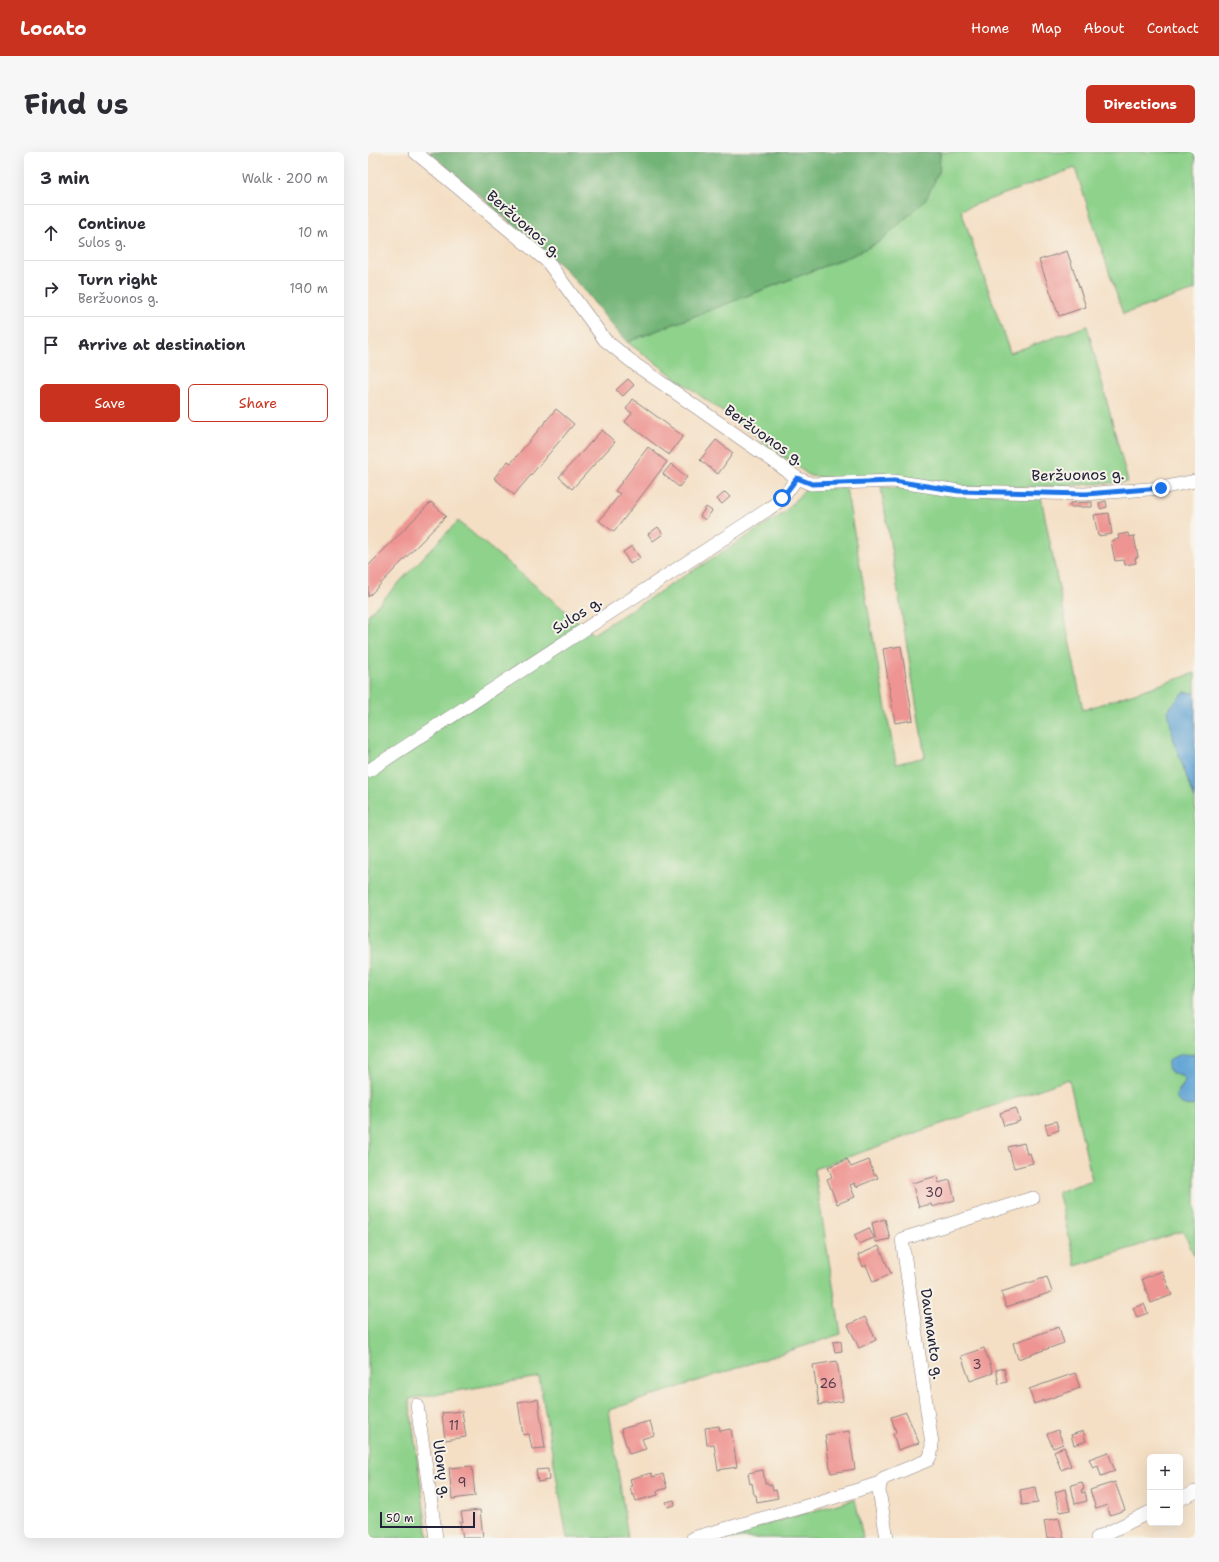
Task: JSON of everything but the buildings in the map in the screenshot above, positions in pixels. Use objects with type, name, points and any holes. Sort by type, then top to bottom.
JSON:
[{"type":"street","name":"Beržuonos g.","points":[[415,152],[546,262],[604,340],[636,365],[797,478],[812,484],[894,481],[959,491],[1086,494],[1161,488],[1195,482]]},
{"type":"street","name":"Sulos g.","points":[[368,771],[767,510],[782,498],[797,478]]},
{"type":"street","name":"Daumanto g.","points":[[880,1482],[884,1478],[928,1460],[932,1454],[932,1444],[902,1239],[1032,1198]]},
{"type":"street","name":"Ulonų g.","points":[[417,1405],[436,1538]]},
{"type":"street","points":[[693,1538],[810,1505],[880,1482],[879,1491],[887,1538]]},
{"type":"street","points":[[1183,1498],[1195,1492]]},
{"type":"street","points":[[1097,1538],[1147,1513]]},
{"type":"green space","points":[[429,152],[940,152],[939,172],[925,201],[879,242],[851,256],[627,342],[566,270]]},
{"type":"green space","points":[[940,152],[1195,152],[1195,290],[1123,314],[1075,168],[961,210],[1010,353],[1087,326],[1128,482],[1039,487],[968,487],[810,476],[627,342],[851,256],[879,242],[939,172]]},
{"type":"green space","points":[[881,487],[1041,497],[1083,710],[1195,673],[1195,693],[1185,692],[1174,742],[1195,799],[1195,1055],[1192,1054],[1168,1068],[1172,1073],[1183,1077],[1185,1083],[1178,1091],[1191,1106],[1195,1105],[1195,1257],[1183,1231],[1076,1266],[1058,1192],[1092,1180],[1069,1079],[814,1169],[841,1334],[609,1410],[628,1538],[567,1538],[539,1377],[409,1399],[428,1538],[368,1538],[368,615],[458,521],[593,634],[784,513],[806,488],[846,488],[896,764],[925,757]]},
{"type":"green space","points":[[855,1499],[863,1538],[719,1538]]},
{"type":"water","points":[[1185,692],[1195,693],[1195,799],[1174,742],[1168,711]]},
{"type":"water","points":[[1183,1054],[1195,1055],[1195,1105],[1189,1106],[1178,1101],[1176,1095],[1185,1081],[1183,1077],[1172,1072],[1168,1068],[1168,1061]]},
{"type":"route","points":[[782,498],[797,478],[812,484],[894,481],[959,491],[1086,494],[1161,488]]}]
